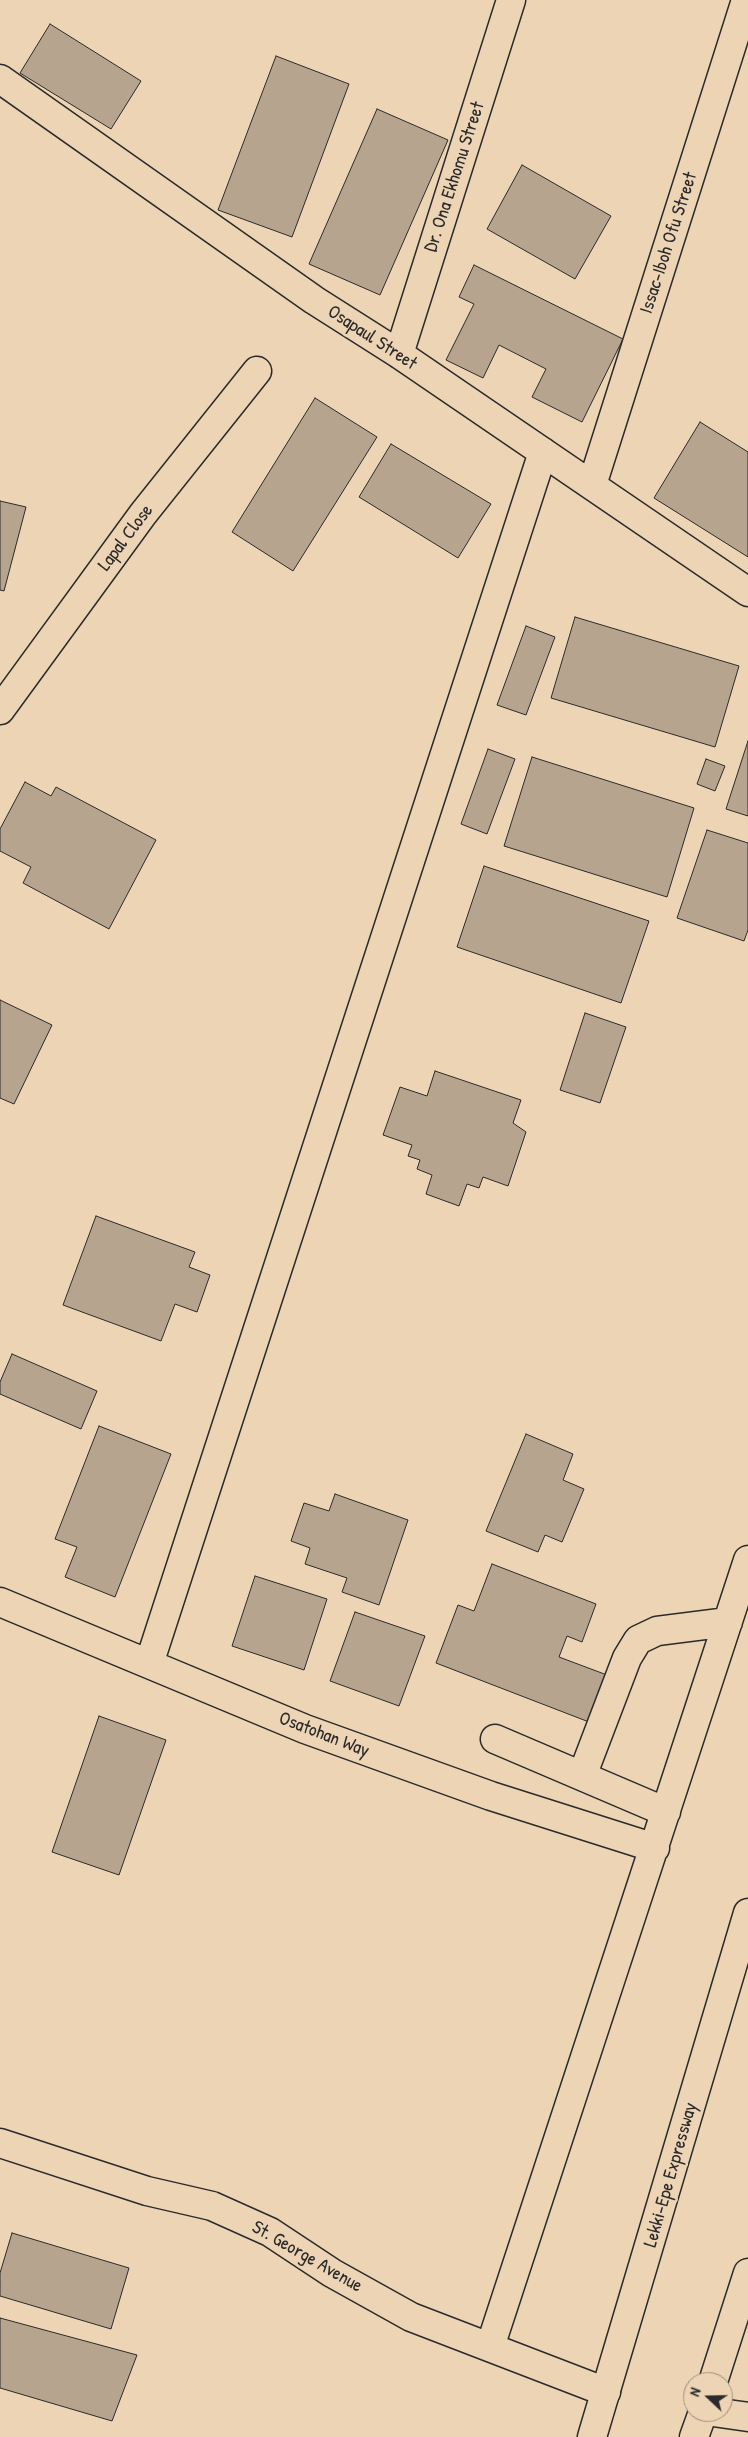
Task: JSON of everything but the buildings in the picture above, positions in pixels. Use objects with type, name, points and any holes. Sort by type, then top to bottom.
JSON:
[{"type":"main road","name":"Dr. Ona Ekhomu Street","points":[[399,354],[511,0]]},
{"type":"main road","name":"Issac-Iboh Ofu Street","points":[[592,485],[746,0]]},
{"type":"main road","name":"Osapaul Street","points":[[0,79],[314,300],[399,354],[748,592]]},
{"type":"main road","name":"Lapal Close","points":[[0,710],[143,514],[257,370]]},
{"type":"main road","points":[[149,1664],[543,452]]},
{"type":"main road","points":[[490,2347],[748,1560]]},
{"type":"main road","name":"Osatohan Way","points":[[0,1602],[304,1729],[492,1796],[654,1848]]},
{"type":"main road","points":[[582,1776],[627,1658],[638,1640],[657,1631],[728,1622]]},
{"type":"main road","points":[[495,1739],[666,1812]]},
{"type":"main road","name":"Lekki-Epe Expressway","points":[[592,2437],[748,1913]]},
{"type":"main road","name":"St. George Avenue","points":[[0,2143],[146,2191],[212,2206],[270,2232],[332,2273],[411,2317],[606,2392]]},
{"type":"main road","points":[[717,2372],[740,2324],[748,2273]]},
{"type":"main road","points":[[733,2415],[748,2417]]},
{"type":"main road","points":[[694,2437],[699,2422]]}]
